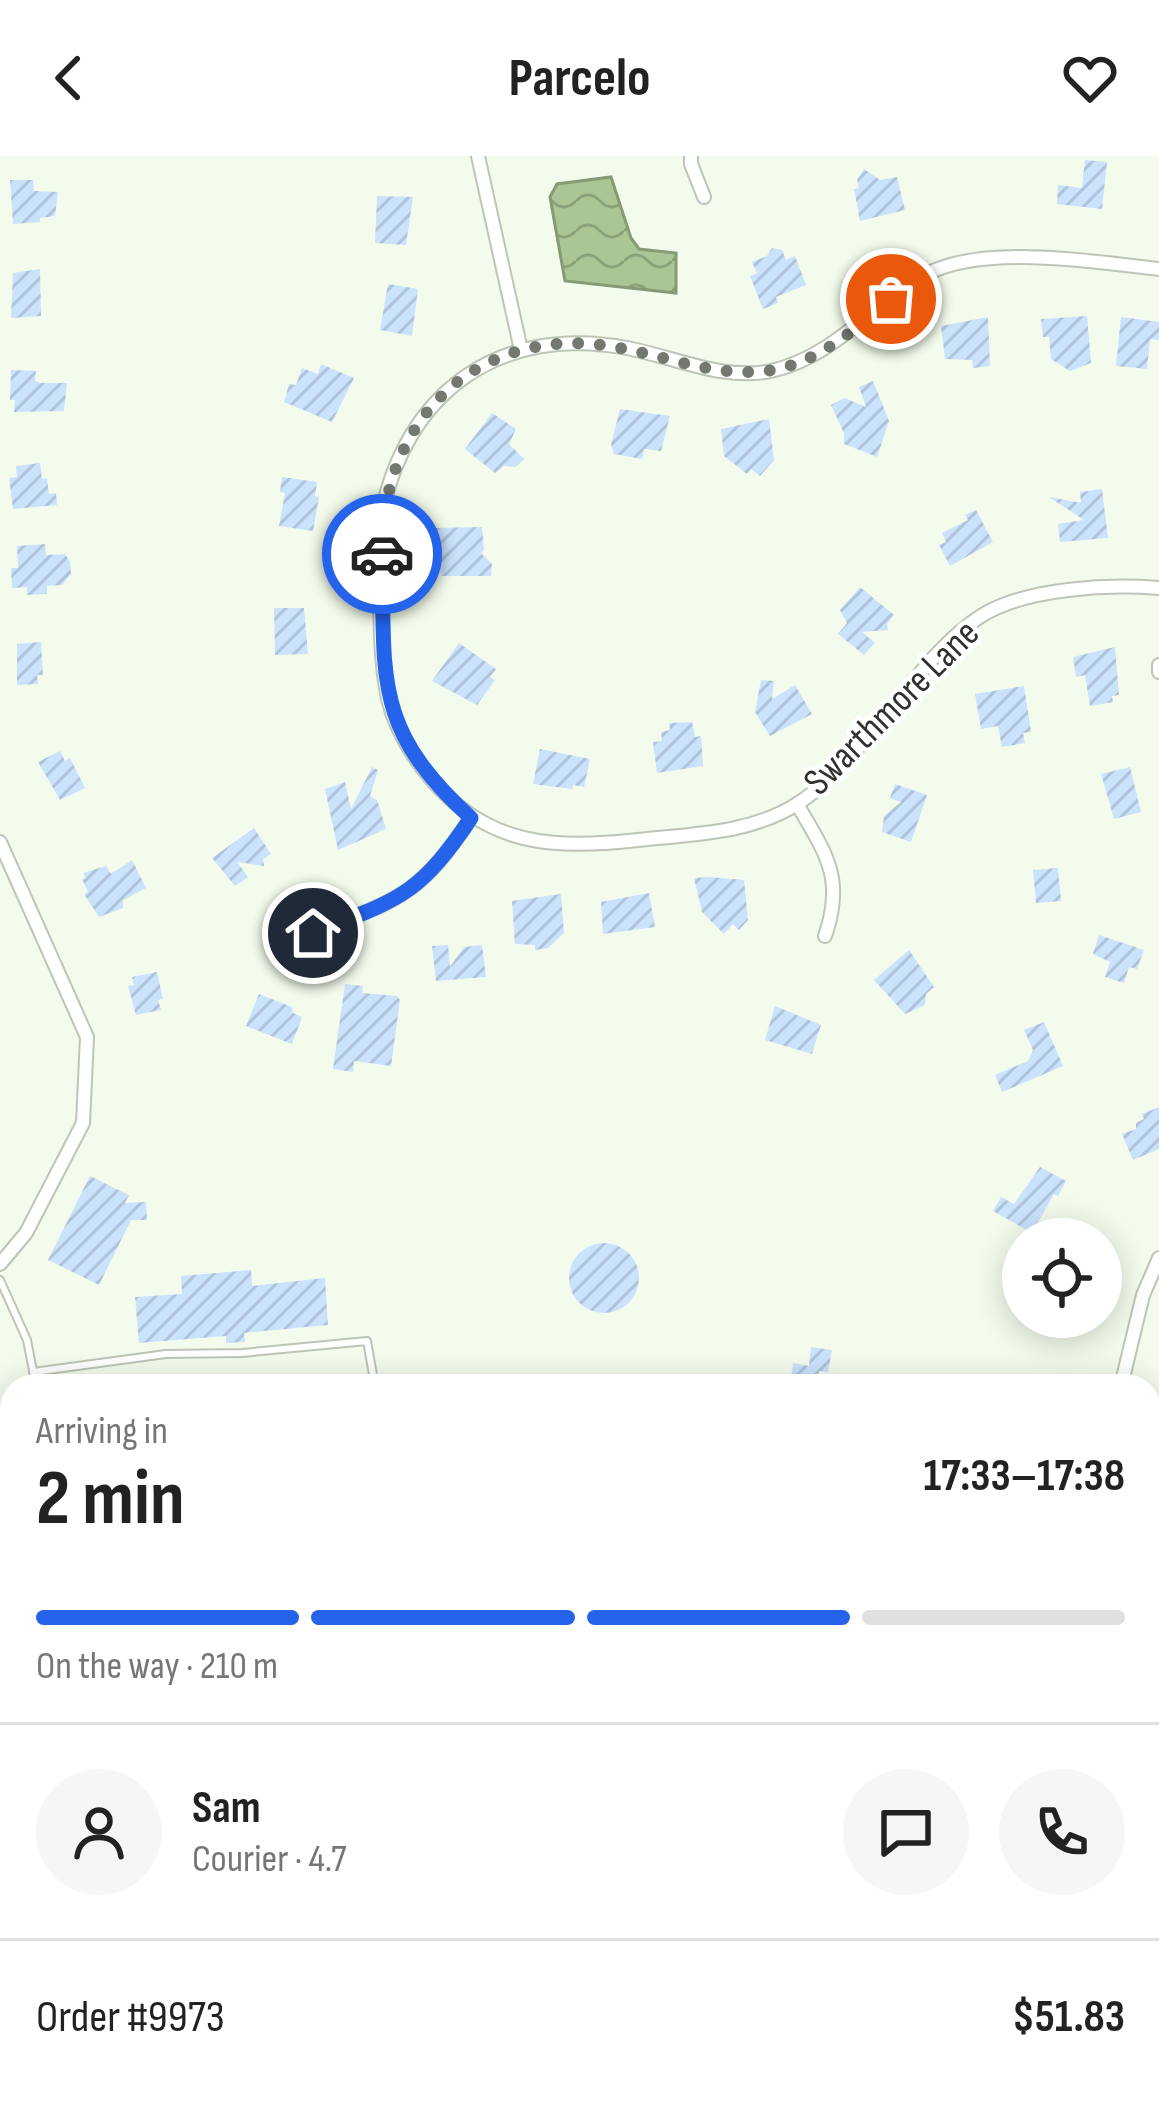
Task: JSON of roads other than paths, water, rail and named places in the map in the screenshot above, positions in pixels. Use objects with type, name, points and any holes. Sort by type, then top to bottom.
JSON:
[{"type":"street","points":[[478,156],[521,350],[589,344],[711,369],[770,371],[832,345],[925,275],[956,262],[992,256],[1159,269]]},
{"type":"street","points":[[692,156],[704,197]]},
{"type":"street","name":"Swarthmore Lane","points":[[521,350],[494,358],[458,383],[412,430],[387,487],[381,517],[384,664],[388,701],[401,734],[418,763],[471,818],[526,840],[589,845],[733,829],[797,804],[836,771],[952,640],[983,615],[1022,598],[1125,585],[1159,588]]},
{"type":"street","points":[[797,804],[817,838],[836,890],[825,936]]},
{"type":"street","points":[[313,933],[383,908],[427,878],[471,818]]},
{"type":"street","points":[[0,842],[87,1037],[83,1123],[26,1233],[0,1264]]},
{"type":"street","points":[[1124,1374],[1143,1295],[1159,1258]]},
{"type":"lane","points":[[0,1280],[27,1340],[33,1372],[166,1354],[242,1353],[368,1341],[373,1374]]},
{"type":"water","points":[[611,177],[639,249],[676,253],[676,293],[565,281],[550,197],[557,184]]}]
